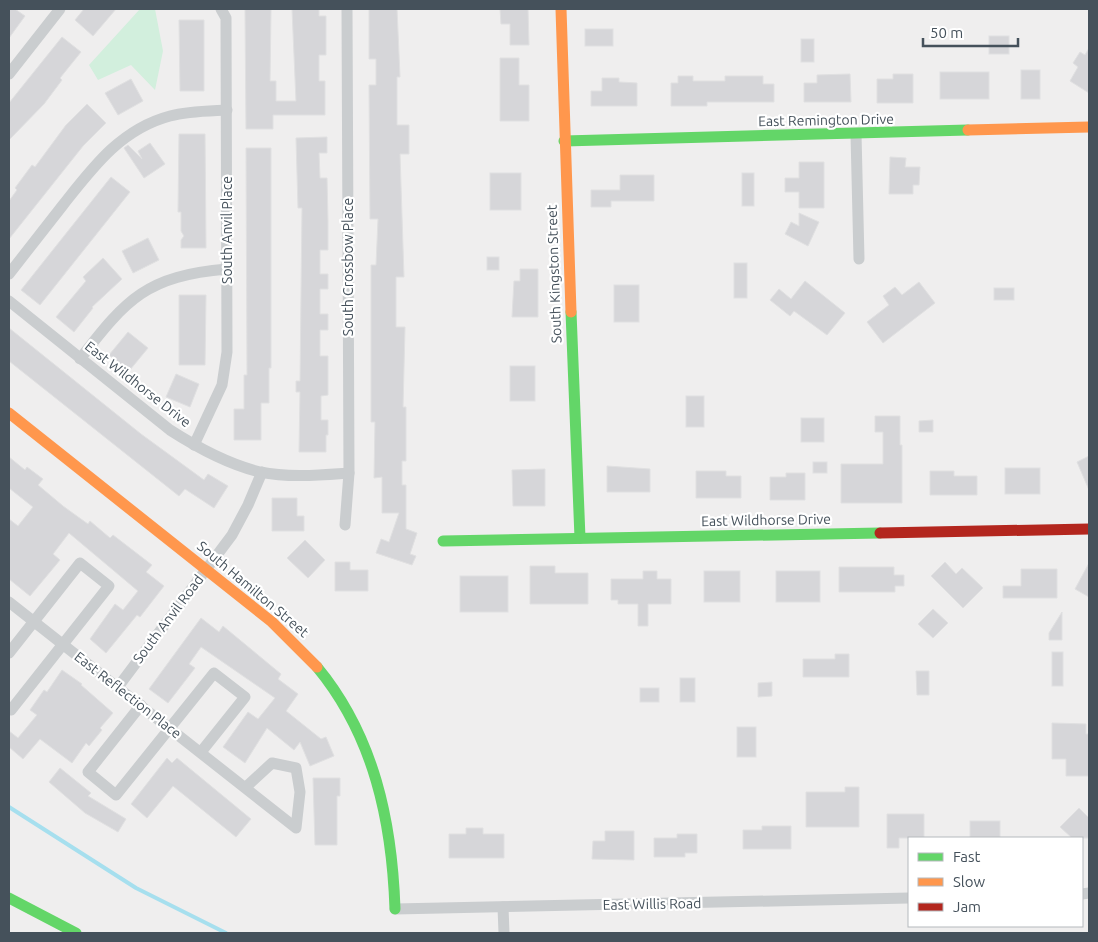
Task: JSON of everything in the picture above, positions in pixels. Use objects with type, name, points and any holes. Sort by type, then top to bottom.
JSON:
[{"type":"main road","name":"South Kingston Street","points":[[561,9],[564,141],[580,538]]},
{"type":"main road","name":"East Remington Drive","points":[[564,141],[1089,127]]},
{"type":"main road","name":"South Hamilton Street","points":[[9,413],[272,622],[309,657],[336,691],[360,732],[378,780],[388,821],[395,866],[395,909]]},
{"type":"main road","name":"East Wildhorse Drive","points":[[443,541],[1089,529]]},
{"type":"main road","points":[[9,898],[76,933]]},
{"type":"street","points":[[9,74],[60,9]]},
{"type":"street","name":"South Anvil Place","points":[[194,445],[222,385],[227,352],[226,18],[222,9]]},
{"type":"street","name":"South Crossbow Place","points":[[345,524],[349,474],[347,9]]},
{"type":"street","points":[[9,274],[97,162],[117,143],[142,126],[170,116],[194,111],[227,110]]},
{"type":"street","points":[[856,134],[860,259]]},
{"type":"street","points":[[80,359],[117,313],[142,292],[179,276],[227,269]]},
{"type":"street","name":"East Wildhorse Drive","points":[[9,301],[170,430],[227,462],[262,472],[310,475],[349,474]]},
{"type":"street","name":"South Anvil Road","points":[[118,687],[232,535],[248,505],[262,472]]},
{"type":"street","points":[[9,653],[80,563],[109,586],[11,710],[9,708]]},
{"type":"street","name":"East Reflection Place","points":[[9,602],[296,828],[300,792],[296,768],[272,763],[246,787]]},
{"type":"street","points":[[142,706],[88,772],[116,795],[214,673],[245,697],[201,752]]},
{"type":"street","name":"East Willis Road","points":[[395,909],[908,898]]},
{"type":"street","points":[[504,907],[504,933]]},
{"type":"green space","points":[[140,9],[155,9],[163,51],[155,90],[131,65],[98,80],[89,65]]},
{"type":"building","points":[[9,9],[15,9],[25,16],[9,38]]},
{"type":"building","points":[[84,9],[116,9],[93,36],[75,20]]},
{"type":"building","points":[[245,9],[271,9],[270,81],[276,81],[276,101],[296,101],[292,9],[319,9],[319,16],[326,16],[326,55],[319,55],[319,81],[325,81],[325,115],[273,115],[273,129],[246,129]]},
{"type":"building","points":[[369,9],[397,9],[400,77],[397,77],[397,125],[409,125],[409,154],[400,154],[404,277],[396,277],[396,327],[405,327],[403,407],[406,407],[406,461],[402,461],[402,485],[406,485],[406,529],[417,533],[410,554],[416,556],[412,565],[376,553],[381,539],[389,542],[399,513],[382,513],[382,477],[374,478],[375,422],[371,422],[371,265],[376,265],[378,219],[370,219],[369,85],[376,85],[376,59],[369,59]]},
{"type":"building","points":[[500,9],[528,9],[529,45],[510,45],[510,24],[501,24]]},
{"type":"building","points":[[179,20],[204,20],[204,91],[180,91]]},
{"type":"building","points":[[585,29],[613,29],[613,46],[585,46]]},
{"type":"building","points":[[989,36],[1009,36],[1009,54],[989,54]]},
{"type":"building","points":[[62,37],[81,52],[60,78],[62,80],[44,104],[9,140],[9,103]]},
{"type":"building","points":[[801,39],[814,39],[814,62],[801,62]]},
{"type":"building","points":[[1089,48],[1089,93],[1070,81],[1078,67],[1073,63],[1080,52],[1085,55]]},
{"type":"building","points":[[500,58],[519,58],[519,85],[529,85],[529,121],[500,121]]},
{"type":"building","points":[[1021,70],[1040,70],[1040,99],[1021,99]]},
{"type":"building","points":[[940,72],[989,72],[989,99],[940,99]]},
{"type":"building","points":[[850,74],[851,102],[804,102],[804,83],[817,83],[817,75]]},
{"type":"building","points":[[893,74],[913,74],[913,103],[877,103],[877,79],[893,79]]},
{"type":"building","points":[[678,76],[693,76],[693,81],[725,81],[725,76],[763,76],[763,84],[774,84],[774,102],[707,102],[707,106],[671,106],[671,83],[678,83]]},
{"type":"building","points":[[602,78],[619,78],[619,82],[637,83],[637,106],[591,106],[591,91],[602,91]]},
{"type":"building","points":[[131,79],[143,101],[118,115],[105,93]]},
{"type":"building","points":[[87,104],[106,123],[83,146],[9,239],[9,201],[17,190],[15,188],[32,165],[35,167],[66,125]]},
{"type":"building","points":[[179,134],[205,134],[206,248],[181,248],[181,240],[184,236],[181,231],[181,212],[178,212]]},
{"type":"building","points":[[327,137],[327,153],[319,153],[320,178],[327,178],[328,250],[320,250],[320,274],[328,274],[328,289],[320,289],[320,314],[328,314],[328,330],[320,330],[320,356],[328,356],[328,395],[321,396],[321,420],[328,420],[328,435],[326,435],[326,452],[299,452],[300,392],[296,392],[296,381],[300,381],[302,208],[298,208],[296,138]]},
{"type":"building","points":[[150,143],[165,164],[144,178],[124,148],[128,145],[142,159],[138,151]]},
{"type":"building","points":[[246,148],[271,148],[271,368],[269,368],[269,403],[261,403],[261,440],[234,440],[234,409],[244,409],[244,375],[247,375]]},
{"type":"building","points":[[890,157],[906,158],[905,167],[920,167],[919,185],[913,185],[913,194],[889,194]]},
{"type":"building","points":[[799,162],[824,162],[824,208],[799,208],[799,192],[785,192],[785,178],[799,178]]},
{"type":"building","points":[[490,173],[521,173],[521,210],[490,210]]},
{"type":"building","points":[[742,173],[754,173],[754,206],[742,206]]},
{"type":"building","points":[[620,175],[654,175],[654,201],[611,201],[611,207],[591,207],[591,190],[620,190]]},
{"type":"building","points":[[111,177],[130,192],[40,305],[21,290]]},
{"type":"building","points":[[799,213],[819,222],[808,246],[785,234],[791,222],[799,226]]},
{"type":"building","points":[[148,238],[159,260],[133,273],[122,251]]},
{"type":"building","points":[[487,257],[499,257],[499,270],[487,270]]},
{"type":"building","points":[[103,258],[122,279],[92,307],[74,332],[56,317],[86,281],[83,277]]},
{"type":"building","points":[[734,263],[747,263],[747,298],[734,298]]},
{"type":"building","points":[[520,269],[538,269],[538,317],[512,317],[514,281],[520,281]]},
{"type":"building","points":[[805,281],[845,313],[827,335],[794,311],[790,316],[770,300],[779,289],[791,299]]},
{"type":"building","points":[[919,282],[935,303],[883,343],[867,322],[889,305],[883,296],[895,287],[902,295]]},
{"type":"building","points":[[614,285],[639,285],[639,322],[614,322]]},
{"type":"building","points":[[994,288],[1014,288],[1014,300],[994,300]]},
{"type":"building","points":[[179,295],[206,295],[205,365],[179,365]]},
{"type":"building","points":[[9,328],[141,434],[204,480],[208,474],[228,486],[214,508],[185,489],[179,496],[9,361]]},
{"type":"building","points":[[128,332],[148,348],[129,371],[109,355]]},
{"type":"building","points":[[510,366],[535,366],[535,401],[510,401]]},
{"type":"building","points":[[176,374],[199,384],[190,407],[166,397]]},
{"type":"building","points":[[686,396],[704,396],[704,427],[686,427]]},
{"type":"building","points":[[875,416],[900,416],[902,503],[841,503],[841,464],[883,464],[883,432],[875,432]]},
{"type":"building","points":[[801,418],[824,418],[824,442],[801,442]]},
{"type":"building","points":[[933,420],[933,432],[919,432],[919,421]]},
{"type":"building","points":[[1089,456],[1089,490],[1077,462]]},
{"type":"building","points":[[9,457],[25,470],[27,467],[43,479],[38,485],[63,506],[88,524],[90,521],[110,538],[113,535],[152,565],[146,572],[164,586],[140,617],[137,615],[106,653],[90,639],[115,604],[123,610],[138,591],[69,533],[53,554],[60,560],[30,596],[9,579],[9,519],[18,526],[33,507],[9,488]]},
{"type":"building","points":[[813,462],[827,462],[827,473],[813,473]]},
{"type":"building","points":[[607,466],[650,469],[650,492],[607,492]]},
{"type":"building","points":[[1005,468],[1040,468],[1040,494],[1005,494]]},
{"type":"building","points":[[545,469],[545,506],[513,506],[512,470]]},
{"type":"building","points":[[696,471],[726,471],[726,476],[741,476],[741,498],[696,498]]},
{"type":"building","points":[[930,471],[954,471],[954,476],[977,476],[977,495],[930,495]]},
{"type":"building","points":[[786,473],[805,473],[805,500],[770,500],[770,477],[786,477]]},
{"type":"building","points":[[272,498],[297,498],[297,516],[304,516],[304,531],[272,531]]},
{"type":"building","points":[[305,540],[325,560],[308,578],[287,558]]},
{"type":"building","points":[[335,562],[350,562],[350,570],[368,570],[368,591],[335,591]]},
{"type":"building","points":[[945,562],[956,574],[962,568],[983,588],[963,608],[931,576]]},
{"type":"building","points":[[1089,563],[1089,597],[1075,589]]},
{"type":"building","points":[[530,566],[555,566],[555,573],[588,573],[588,604],[530,604]]},
{"type":"building","points":[[839,567],[894,567],[894,575],[904,575],[904,586],[895,586],[895,592],[839,592]]},
{"type":"building","points":[[1021,569],[1057,569],[1057,598],[1003,598],[1003,586],[1021,586]]},
{"type":"building","points":[[643,571],[657,571],[657,579],[671,579],[671,604],[648,604],[648,626],[638,626],[638,604],[618,604],[618,600],[611,600],[611,579],[643,579]]},
{"type":"building","points":[[704,571],[740,571],[740,602],[704,602]]},
{"type":"building","points":[[776,571],[820,571],[820,602],[776,602]]},
{"type":"building","points":[[460,576],[508,576],[508,612],[460,612]]},
{"type":"building","points":[[933,609],[948,623],[933,638],[918,624]]},
{"type":"building","points":[[1062,612],[1062,640],[1049,640],[1049,633]]},
{"type":"building","points":[[201,618],[219,632],[223,626],[281,674],[278,679],[298,694],[286,711],[321,739],[326,737],[334,756],[310,766],[300,742],[294,750],[267,728],[245,763],[223,747],[248,712],[258,719],[275,698],[201,647],[189,664],[195,668],[168,703],[149,689]]},
{"type":"building","points":[[1052,652],[1063,652],[1063,686],[1052,686]]},
{"type":"building","points":[[835,654],[849,654],[849,677],[803,677],[803,659],[835,659]]},
{"type":"building","points":[[62,670],[82,684],[113,713],[100,728],[102,730],[89,746],[86,743],[72,763],[40,739],[23,759],[9,747],[9,731],[18,738],[37,715],[30,710],[44,690],[47,692]]},
{"type":"building","points":[[916,671],[929,671],[929,695],[917,695]]},
{"type":"building","points":[[680,678],[695,678],[695,702],[680,702]]},
{"type":"building","points":[[772,682],[772,696],[758,697],[758,683]]},
{"type":"building","points":[[640,688],[659,688],[659,702],[640,702]]},
{"type":"building","points":[[1052,723],[1086,724],[1086,734],[1089,734],[1089,776],[1066,776],[1066,759],[1052,759]]},
{"type":"building","points":[[737,727],[756,727],[756,757],[737,757]]},
{"type":"building","points":[[167,758],[172,763],[177,758],[251,819],[236,837],[173,786],[147,818],[131,804]]},
{"type":"building","points":[[60,768],[91,793],[88,796],[126,819],[118,832],[85,813],[49,782]]},
{"type":"building","points":[[313,778],[340,778],[340,796],[337,796],[337,845],[315,845]]},
{"type":"building","points":[[845,787],[859,787],[859,827],[806,827],[806,792],[845,792]]},
{"type":"building","points":[[1079,808],[1089,818],[1089,838],[1071,837],[1060,827]]},
{"type":"building","points":[[887,814],[924,814],[924,837],[899,838],[899,848],[887,848]]},
{"type":"building","points":[[970,821],[1000,821],[1000,837],[970,837]]},
{"type":"building","points":[[762,826],[791,826],[791,849],[743,849],[743,830],[762,830]]},
{"type":"building","points":[[466,828],[483,828],[483,834],[504,834],[504,858],[449,858],[449,834],[466,834]]},
{"type":"building","points":[[605,831],[634,831],[634,860],[592,859],[593,841],[605,841]]},
{"type":"building","points":[[677,834],[697,834],[697,853],[685,853],[685,857],[654,857],[654,838],[677,838]]},
{"type":"waterway","points":[[9,807],[136,888],[226,933]]},
{"type":"traffic: fast","points":[[564,141],[968,130]]},
{"type":"traffic: fast","points":[[571,312],[580,538]]},
{"type":"traffic: fast","points":[[443,541],[880,533]]},
{"type":"traffic: fast","points":[[317,667],[337,694],[353,722],[366,751],[376,781],[390,844],[395,909]]},
{"type":"traffic: fast","points":[[9,898],[76,933]]},
{"type":"traffic: slow","points":[[561,9],[571,312]]},
{"type":"traffic: slow","points":[[968,130],[1089,127]]},
{"type":"traffic: slow","points":[[9,413],[272,622],[317,667]]},
{"type":"traffic: jam","points":[[880,533],[1089,529]]}]
